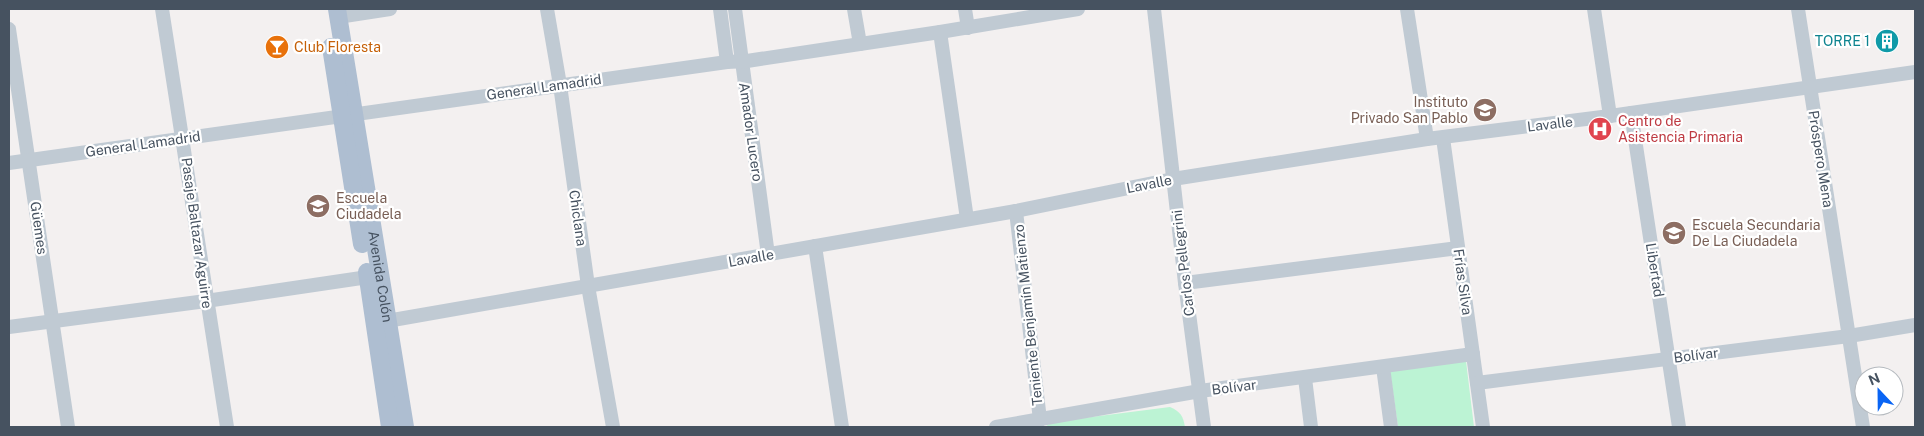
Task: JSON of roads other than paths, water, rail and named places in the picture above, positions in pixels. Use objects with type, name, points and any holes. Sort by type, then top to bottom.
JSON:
[{"type":"main road","name":"Avenida Colón","points":[[333,11],[390,427]]},
{"type":"main road","name":"Avenida Colón","points":[[348,116],[405,427]]},
{"type":"street","name":"Pasaje Baltazar Aguirre","points":[[162,9],[184,138],[206,301],[227,427]]},
{"type":"street","points":[[333,11],[390,9]]},
{"type":"street","name":"Chiclana","points":[[547,9],[560,85],[588,286],[613,427]]},
{"type":"street","points":[[720,9],[727,62]]},
{"type":"street","name":"Amador Lucero","points":[[735,9],[768,255]]},
{"type":"street","points":[[854,9],[860,44]]},
{"type":"street","points":[[965,9],[968,28]]},
{"type":"street","name":"General Lamadrid","points":[[9,163],[742,61],[968,28],[1078,9]]},
{"type":"street","name":"Carlos Pellegrini","points":[[1154,9],[1185,284],[1204,427]]},
{"type":"street","points":[[1406,9],[1427,139]]},
{"type":"street","points":[[1594,9],[1610,116]]},
{"type":"street","name":"Próspero Mena","points":[[1798,9],[1862,427]]},
{"type":"street","name":"Güemes","points":[[9,29],[68,427]]},
{"type":"street","points":[[940,32],[967,219]]},
{"type":"street","name":"Lavalle","points":[[387,321],[1016,211],[1173,179],[1427,139],[1610,116],[1915,72]]},
{"type":"street","name":"Libertad","points":[[1631,113],[1679,427]]},
{"type":"street","name":"Frías Silva","points":[[1442,138],[1483,427]]},
{"type":"street","name":"Teniente Benjamín Matienzo","points":[[1016,211],[1040,420]]},
{"type":"street","points":[[815,246],[842,427]]},
{"type":"street","points":[[1185,284],[1458,248]]},
{"type":"street","points":[[9,327],[368,277]]},
{"type":"street","name":"Bolívar","points":[[1477,383],[1848,336],[1915,325]]},
{"type":"street","name":"Bolívar","points":[[996,427],[1200,392],[1473,354]]},
{"type":"street","points":[[1383,367],[1391,427]]},
{"type":"street","points":[[1305,378],[1311,427]]},
{"type":"place","name":"TORRE 1","points":[[1887,41]]},
{"type":"place","name":"Club Floresta","points":[[277,47]]},
{"type":"place","name":"Instituto Privado San Pablo","points":[[1485,110]]},
{"type":"place","name":"Centro de Asistencia Primaria","points":[[1600,129]]},
{"type":"place","name":"Escuela Ciudadela","points":[[318,206]]},
{"type":"place","name":"Escuela Secundaria De La Ciudadela","points":[[1674,233]]}]
